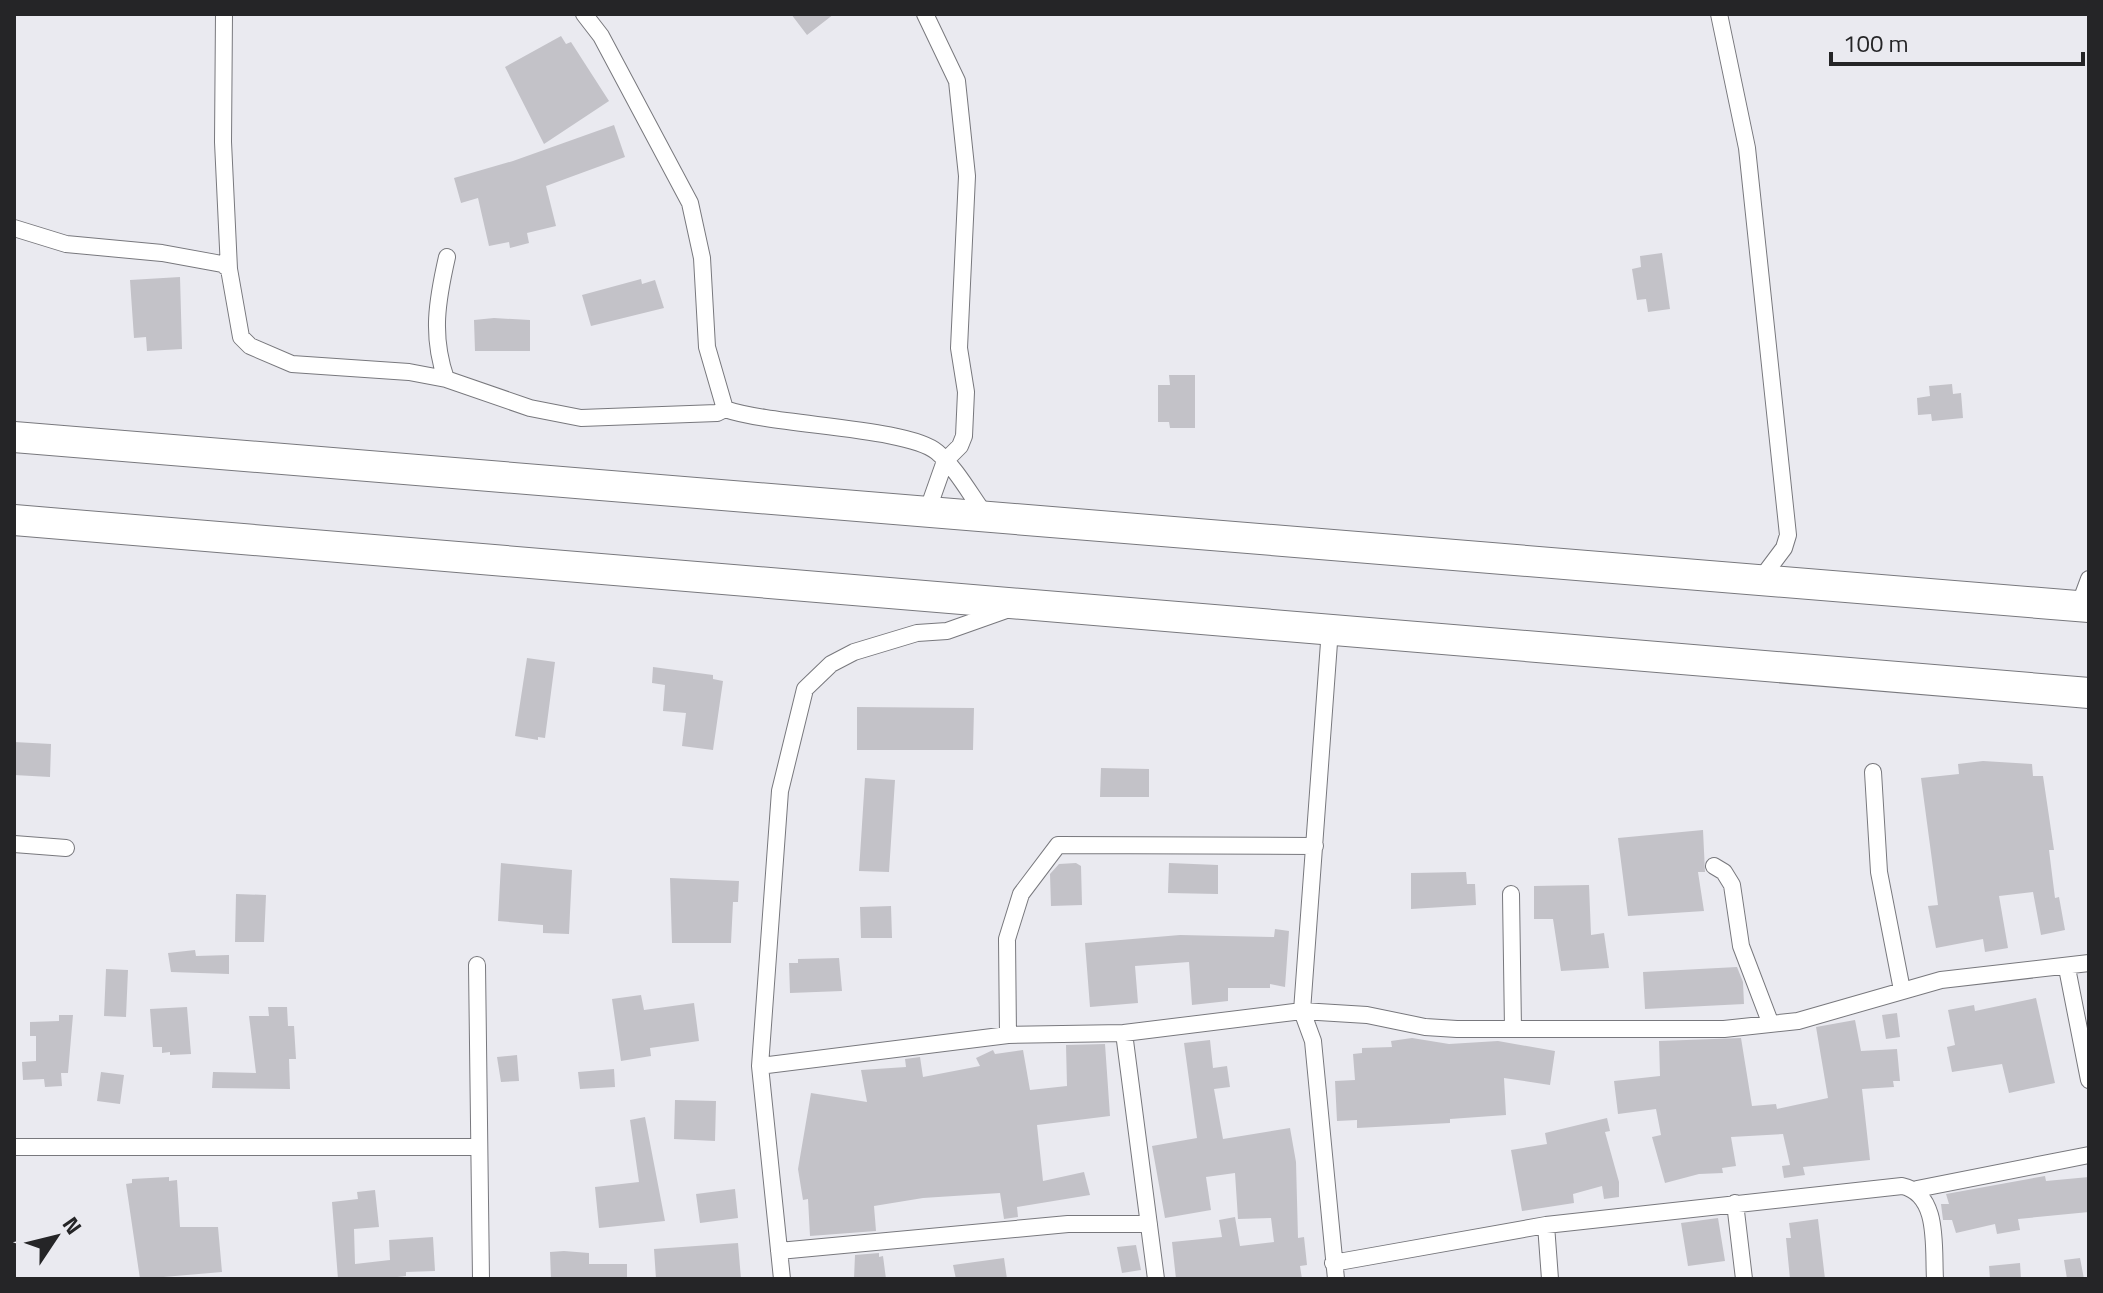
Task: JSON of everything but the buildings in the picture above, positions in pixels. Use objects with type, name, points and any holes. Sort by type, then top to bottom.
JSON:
[{"type":"highway","points":[[14,437],[1760,580],[2086,597]]},
{"type":"highway","points":[[14,520],[2089,693]]},
{"type":"street","points":[[224,14],[223,142],[229,269],[241,337],[259,351],[292,364],[409,372],[446,379],[530,408],[581,418],[717,413],[725,409],[921,443],[945,461],[987,517]]},
{"type":"street","points":[[584,14],[601,36],[690,203],[702,258],[707,347],[725,409]]},
{"type":"street","points":[[925,14],[957,81],[967,176],[959,348],[966,412],[960,446],[945,461],[927,512]]},
{"type":"street","points":[[1719,14],[1747,148],[1788,535],[1784,548],[1760,580]]},
{"type":"street","points":[[14,228],[66,244],[205,259],[229,269]]},
{"type":"street","points":[[446,379],[437,346],[435,307],[447,257]]},
{"type":"street","points":[[782,1279],[760,1066],[780,791],[805,689],[831,664],[854,652],[917,633],[947,631],[988,619],[1024,603]]},
{"type":"street","points":[[1330,629],[1302,1011],[1313,1041],[1335,1271],[1546,1225],[1902,1186],[1917,1189],[2089,1155]]},
{"type":"street","points":[[1873,772],[1879,872],[1902,990]]},
{"type":"street","points":[[14,844],[66,848]]},
{"type":"street","points":[[1008,1035],[1007,939],[1021,894],[1058,845],[1315,846]]},
{"type":"street","points":[[1714,866],[1724,872],[1732,885],[1741,946],[1770,1022]]},
{"type":"street","points":[[1511,894],[1513,1029]]},
{"type":"street","points":[[760,1066],[1008,1035],[1124,1033],[1302,1011],[1367,1015],[1425,1027],[1724,1029],[1798,1021],[1941,980],[2067,968],[2089,963]]},
{"type":"street","points":[[477,965],[481,1279]]},
{"type":"street","points":[[2067,968],[2089,1080]]},
{"type":"street","points":[[1124,1033],[1156,1279]]},
{"type":"street","points":[[14,1147],[479,1147]]},
{"type":"street","points":[[1917,1189],[1926,1199],[1931,1219],[1935,1279]]},
{"type":"street","points":[[1735,1203],[1744,1279]]},
{"type":"street","points":[[779,1251],[1068,1224],[1149,1224]]},
{"type":"street","points":[[1546,1225],[1550,1279]]}]
